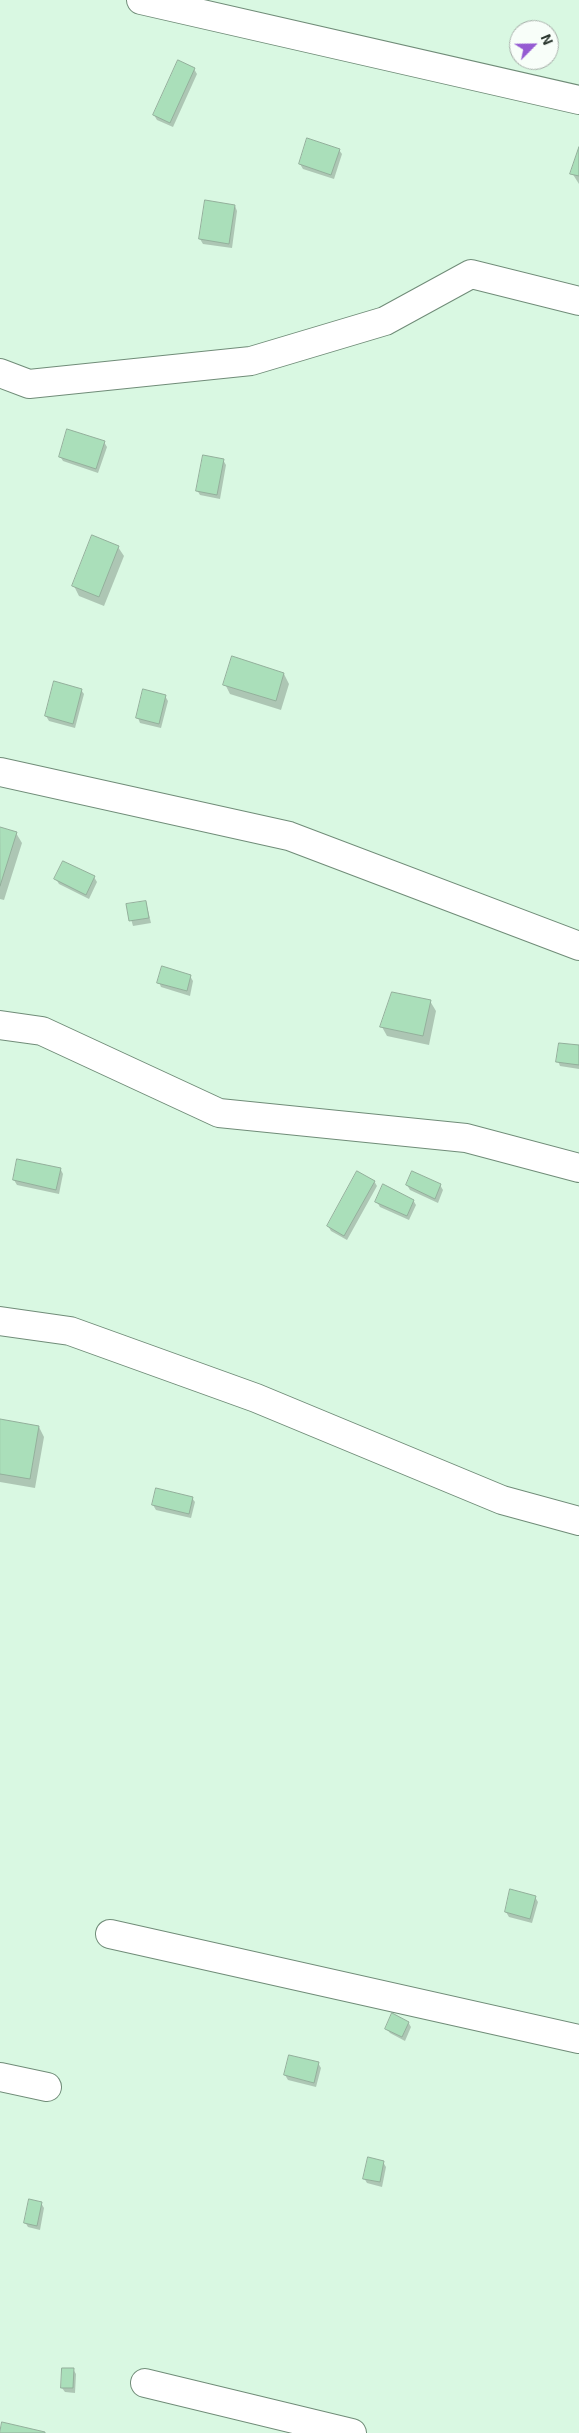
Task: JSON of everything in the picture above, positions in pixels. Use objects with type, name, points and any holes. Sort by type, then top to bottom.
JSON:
[{"type":"street","points":[[141,0],[579,100]]},
{"type":"street","points":[[0,373],[29,384],[251,361],[385,321],[471,274],[579,301]]},
{"type":"street","points":[[0,772],[289,836],[579,946]]},
{"type":"street","points":[[0,1025],[42,1031],[219,1113],[466,1138],[579,1168]]},
{"type":"street","points":[[0,1322],[70,1331],[256,1398],[502,1500],[579,1521]]},
{"type":"street","points":[[110,1934],[579,2039]]},
{"type":"street","points":[[0,2077],[46,2087]]},
{"type":"street","points":[[145,2383],[352,2433]]},
{"type":"building","points":[[178,60],[195,68],[170,123],[153,115]]},
{"type":"building","points":[[307,138],[340,149],[331,175],[299,164]]},
{"type":"building","points":[[579,147],[579,176],[570,174]]},
{"type":"building","points":[[205,200],[235,205],[229,244],[199,239]]},
{"type":"building","points":[[67,429],[105,441],[96,469],[59,457]]},
{"type":"building","points":[[203,455],[224,459],[217,495],[196,491]]},
{"type":"building","points":[[92,535],[119,546],[99,597],[72,586]]},
{"type":"building","points":[[232,656],[284,673],[276,701],[223,685]]},
{"type":"building","points":[[54,681],[82,689],[73,724],[45,716]]},
{"type":"building","points":[[143,689],[166,695],[159,724],[136,718]]},
{"type":"building","points":[[0,827],[17,832],[0,886]]},
{"type":"building","points":[[63,861],[95,876],[86,895],[54,879]]},
{"type":"building","points":[[146,901],[149,918],[129,921],[126,904]]},
{"type":"building","points":[[162,966],[191,975],[187,991],[157,983]]},
{"type":"building","points":[[392,992],[431,1000],[423,1036],[380,1027]]},
{"type":"building","points":[[559,1043],[579,1045],[579,1065],[556,1062]]},
{"type":"building","points":[[17,1159],[61,1168],[56,1190],[13,1180]]},
{"type":"building","points":[[357,1171],[375,1181],[344,1236],[327,1226]]},
{"type":"building","points":[[412,1171],[441,1184],[435,1199],[406,1185]]},
{"type":"building","points":[[383,1184],[414,1200],[407,1216],[375,1202]]},
{"type":"building","points":[[0,1419],[39,1426],[30,1479],[0,1474]]},
{"type":"building","points":[[156,1488],[193,1497],[189,1514],[152,1505]]},
{"type":"building","points":[[510,1889],[536,1896],[530,1919],[505,1912]]},
{"type":"building","points":[[392,2013],[409,2022],[402,2037],[385,2029]]},
{"type":"building","points":[[289,2055],[319,2062],[314,2083],[284,2075]]},
{"type":"building","points":[[368,2157],[384,2161],[380,2182],[363,2179]]},
{"type":"building","points":[[29,2199],[42,2202],[37,2226],[24,2223]]},
{"type":"building","points":[[62,2368],[74,2368],[73,2388],[61,2388]]},
{"type":"building","points":[[2,2422],[45,2432],[45,2433],[0,2433]]}]
